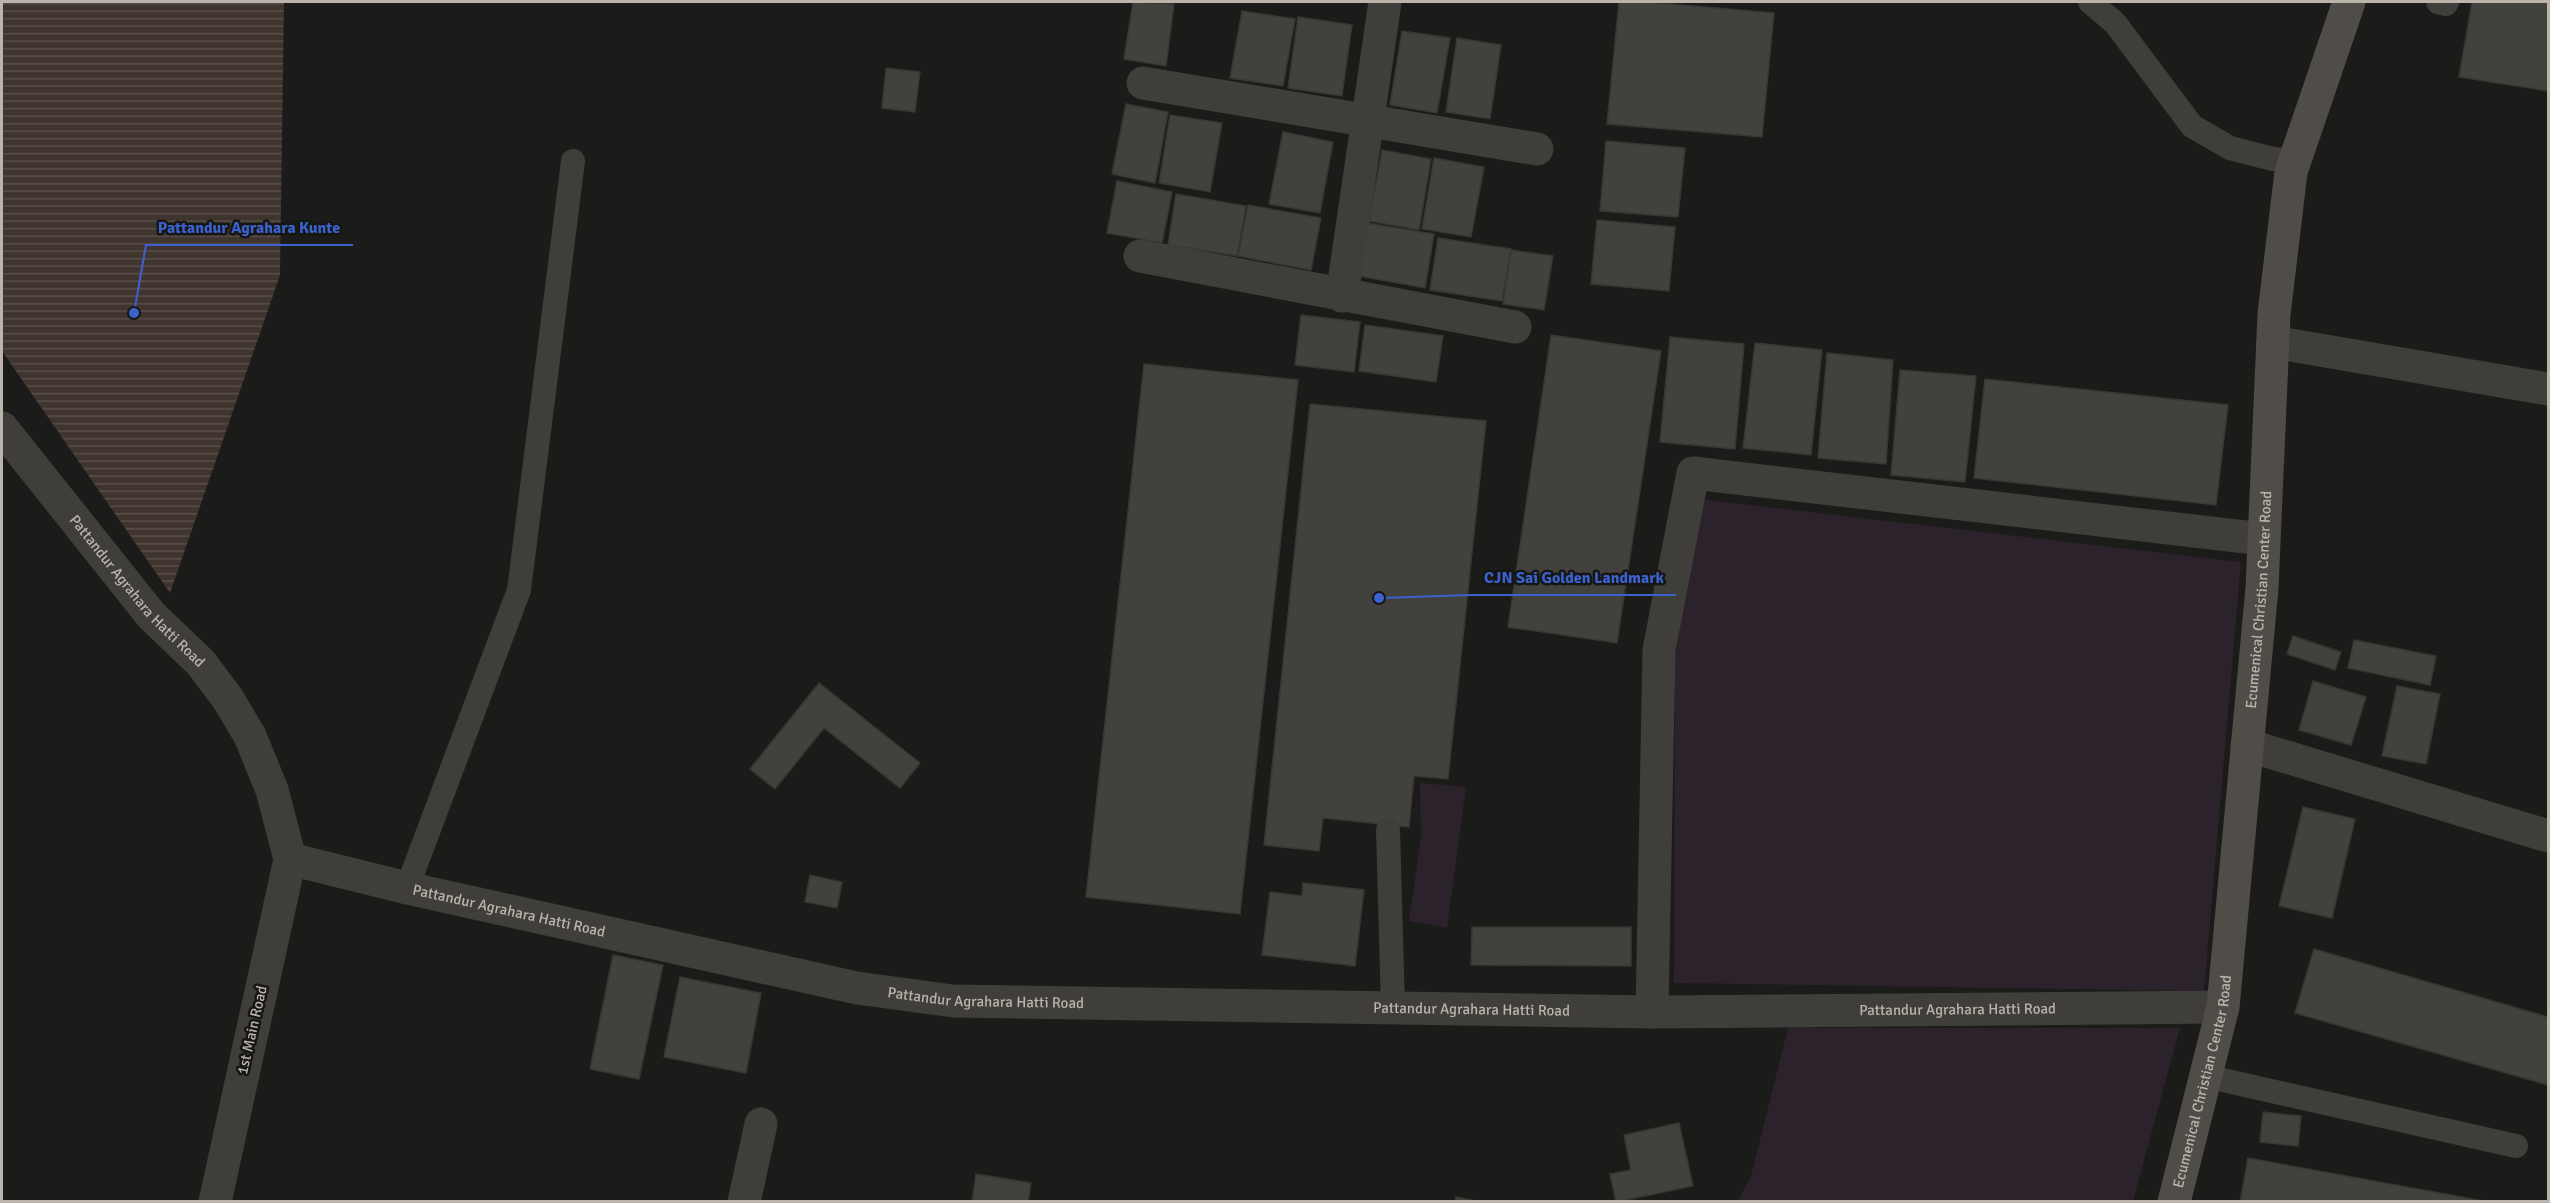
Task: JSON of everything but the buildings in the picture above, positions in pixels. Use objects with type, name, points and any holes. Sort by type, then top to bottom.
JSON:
[{"type":"street","points":[[1342,296],[1385,2]]},
{"type":"street","name":"Ecumenical Christian Center Road","points":[[2174,1202],[2223,1007],[2262,588],[2273,342],[2290,172],[2349,2]]},
{"type":"street","points":[[1143,83],[1537,149]]},
{"type":"street","points":[[1140,256],[1515,327]]},
{"type":"street","points":[[2273,342],[2548,389]]},
{"type":"street","name":"Pattandur Agrahara Hatti Road","points":[[2,428],[151,615],[201,663],[228,699],[250,736],[272,790],[290,859],[407,888],[857,988],[953,1002],[1652,1012],[2223,1007]]},
{"type":"street","points":[[1652,1012],[1659,650],[1693,473],[2263,539]]},
{"type":"street","points":[[2247,744],[2548,836]]},
{"type":"street","name":"1st Main Road","points":[[215,1202],[290,859]]},
{"type":"street","points":[[744,1202],[761,1124]]},
{"type":"lane","points":[[2090,2],[2115,23],[2192,126],[2230,148],[2273,159],[2295,161]]},
{"type":"lane","points":[[2438,2],[2446,4],[2447,2]]},
{"type":"lane","points":[[407,888],[519,590],[573,161]]},
{"type":"lane","points":[[1389,830],[1393,1009]]},
{"type":"lane","points":[[2205,1076],[2516,1146]]},
{"type":"shaded area","points":[[2,2],[284,2],[280,275],[170,593],[2,351]]},
{"type":"shaded area","points":[[1699,499],[2241,562],[2204,991],[1674,983],[1675,659]]},
{"type":"shaded area","points":[[1420,783],[1466,787],[1447,928],[1409,921],[1421,838]]},
{"type":"shaded area","points":[[1788,1028],[2180,1028],[2133,1201],[1738,1201],[1751,1176]]},
{"type":"place","name":"Pattandur Agrahara Kunte","points":[[134,313]]},
{"type":"place","name":"CJN Sai Golden Landmark","points":[[1379,598]]}]
